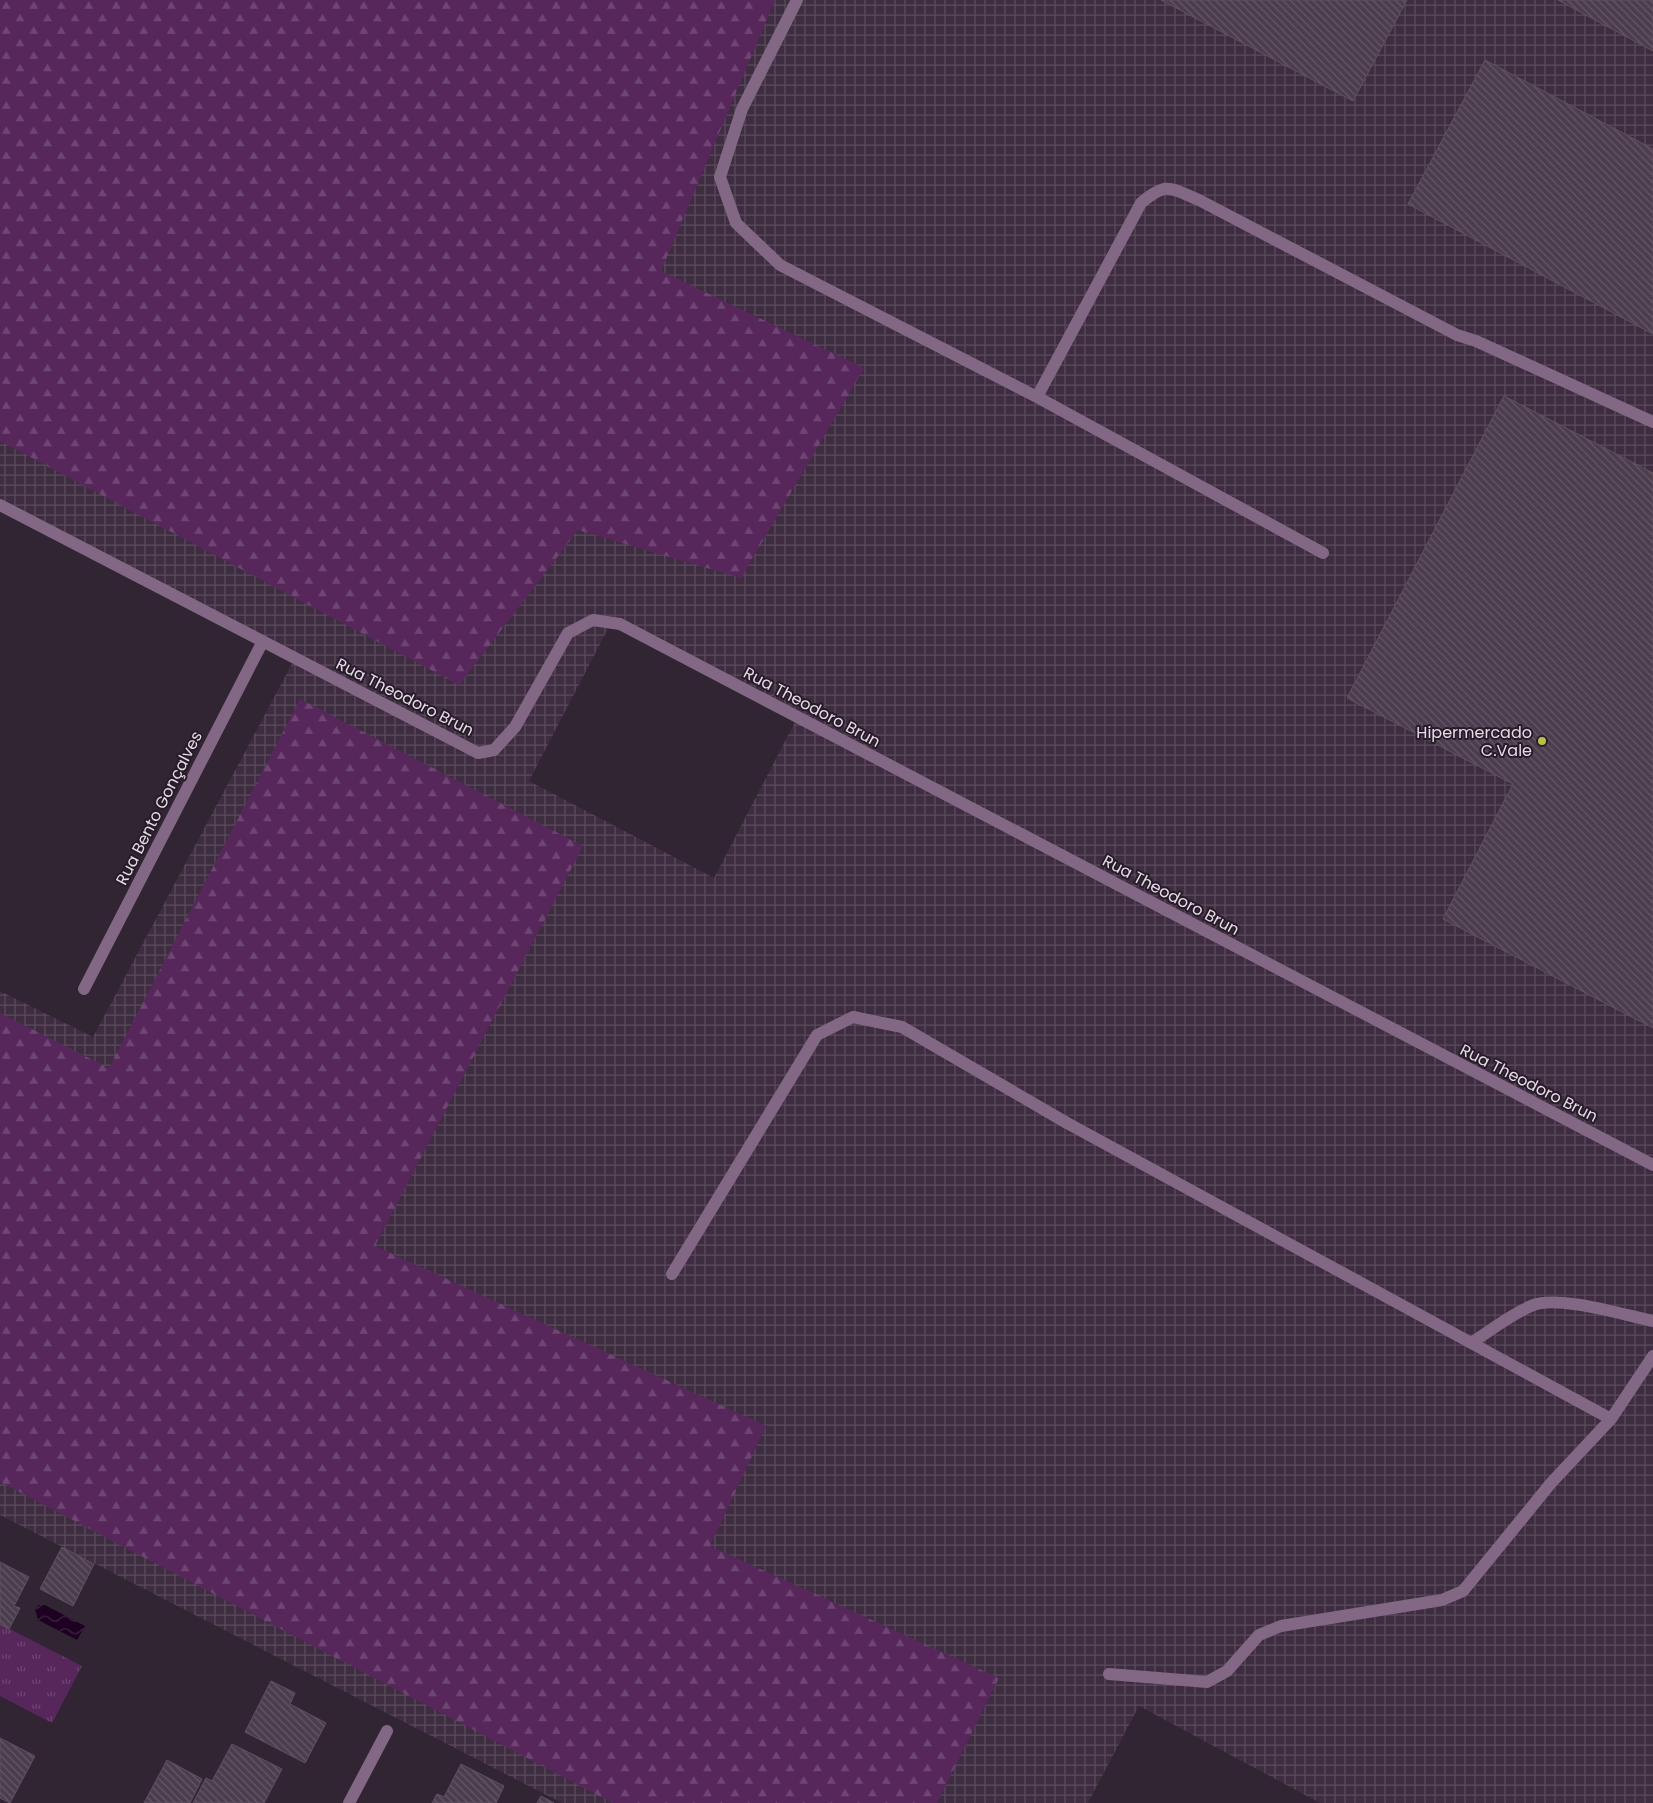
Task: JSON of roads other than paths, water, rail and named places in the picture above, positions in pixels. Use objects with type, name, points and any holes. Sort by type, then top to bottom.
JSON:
[{"type":"street","points":[[797,0],[742,109],[720,177],[736,223],[780,265],[1037,397],[1323,553]]},
{"type":"street","points":[[1037,397],[1142,203],[1157,190],[1171,188],[1199,200],[1457,335],[1476,341],[1653,422]]},
{"type":"street","name":"Rua Theodoro Brun","points":[[0,506],[478,753],[494,750],[515,727],[568,633],[593,620],[620,624],[1653,1165]]},
{"type":"street","name":"Rua Bento Gonçalves","points":[[84,989],[264,641]]},
{"type":"street","points":[[672,1274],[817,1035],[853,1017],[902,1027],[1067,1123],[1610,1419]]},
{"type":"street","points":[[1471,1343],[1531,1306],[1548,1302],[1563,1303],[1653,1321]]},
{"type":"street","points":[[1109,1674],[1207,1682],[1226,1671],[1259,1635],[1281,1626],[1442,1600],[1463,1591],[1551,1483],[1610,1419],[1653,1356]]},
{"type":"street","points":[[349,1803],[387,1732]]},
{"type":"water","points":[[39,1605],[45,1605],[85,1626],[77,1640],[38,1620],[35,1609]]},
{"type":"place","name":"Hipermercado C.Vale","points":[[1542,741]]}]
